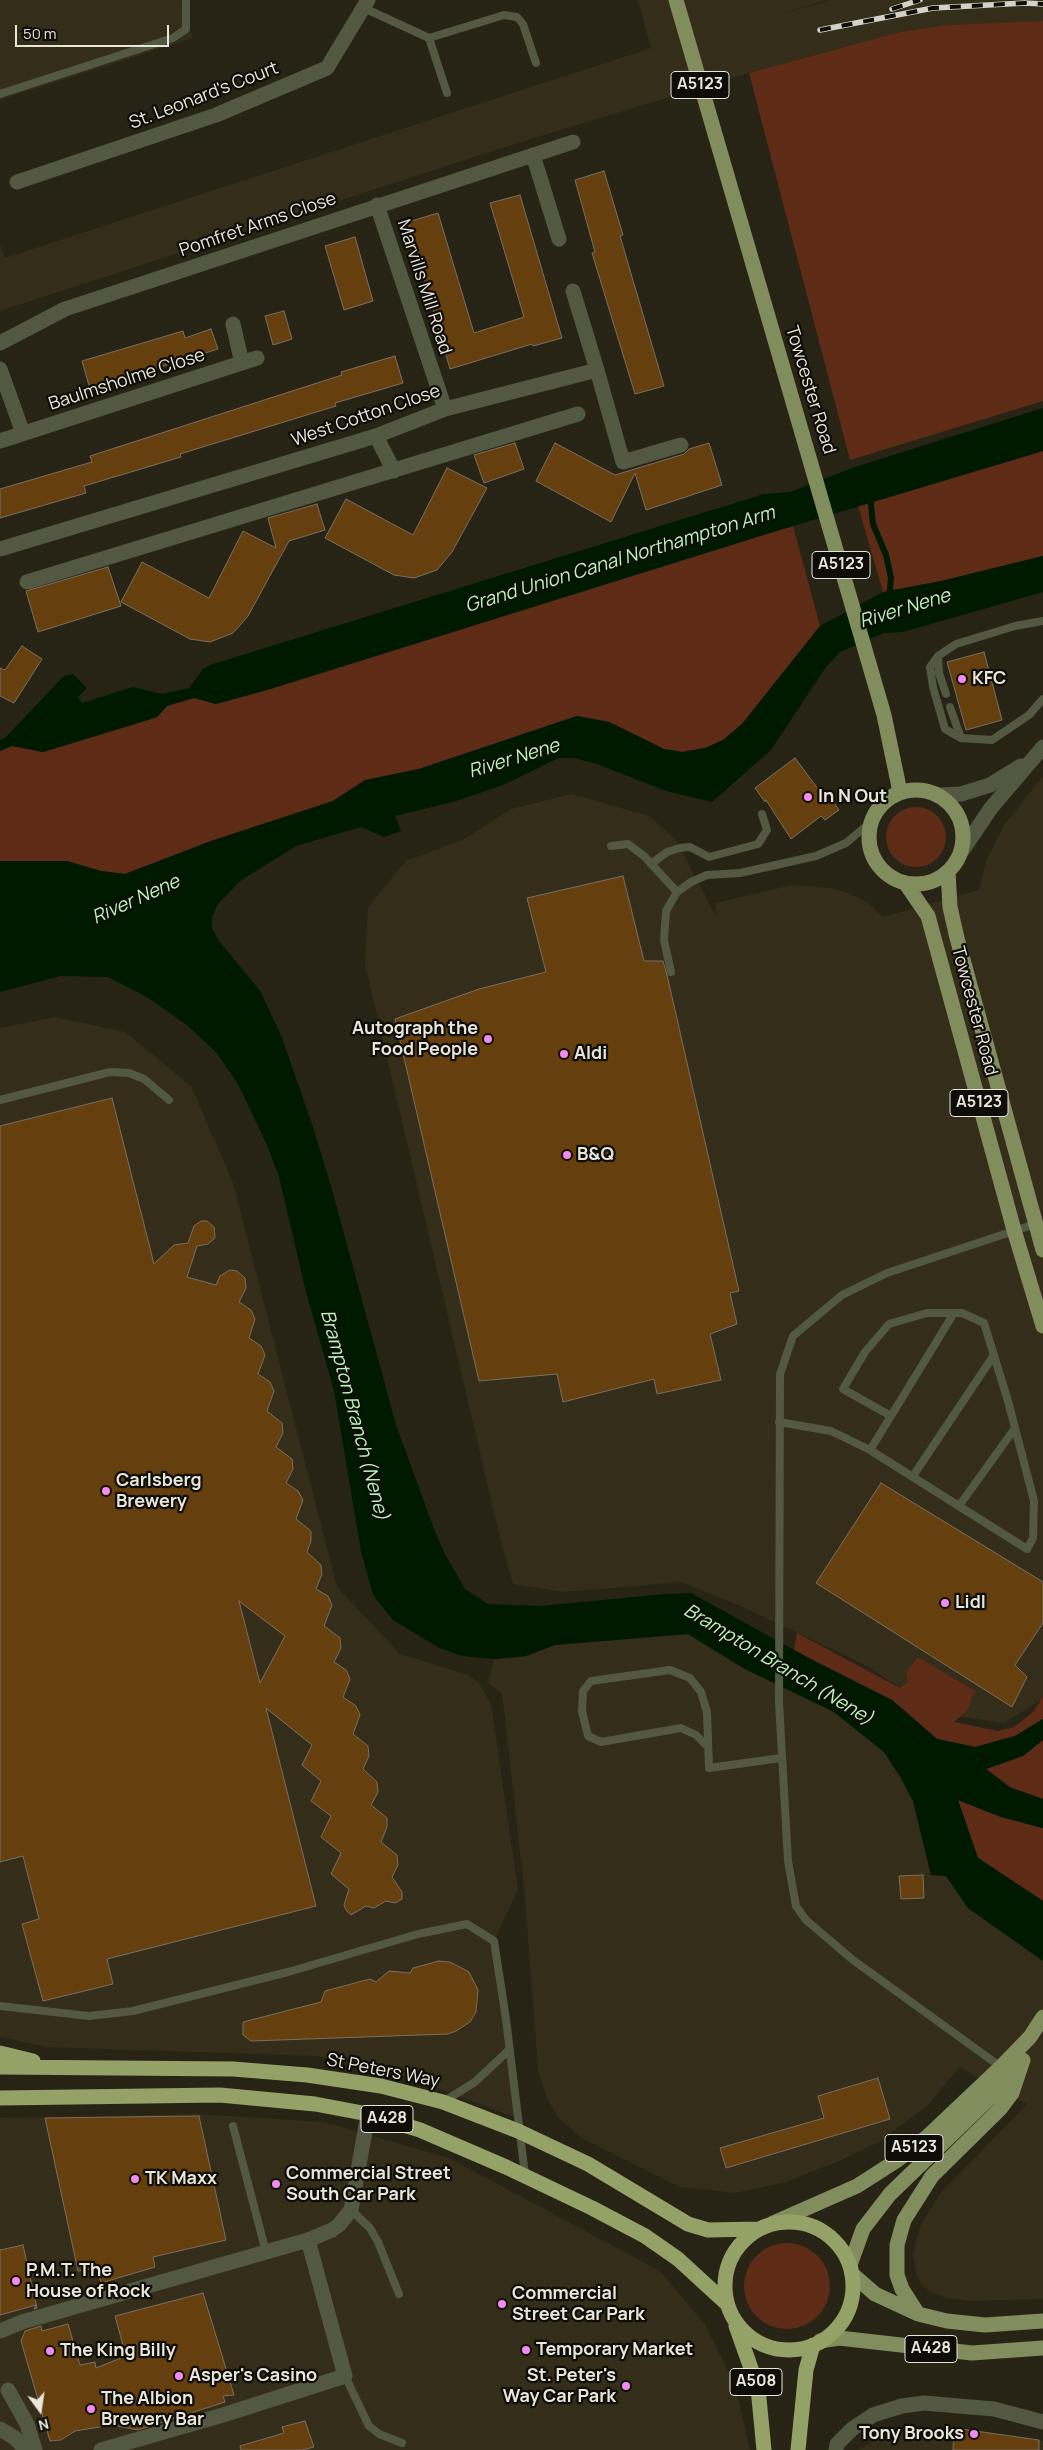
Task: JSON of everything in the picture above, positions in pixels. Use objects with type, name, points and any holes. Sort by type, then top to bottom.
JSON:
[{"type":"highway","points":[[0,2054],[67,2068]]},
{"type":"highway","name":"St Peters Way","points":[[0,2066],[233,2069],[307,2075],[381,2086],[443,2102],[518,2131],[588,2164],[688,2224],[708,2230],[766,2226]]},
{"type":"highway","name":"A428","points":[[0,2098],[220,2095],[315,2104],[368,2114],[420,2130],[524,2175],[645,2236],[678,2259],[726,2303]]},
{"type":"highway","points":[[789,2222],[807,2224],[823,2231],[836,2242],[851,2270],[852,2299],[845,2317],[834,2332],[817,2343],[784,2350],[764,2345],[748,2335],[733,2318],[726,2303],[724,2281],[732,2255],[746,2238],[766,2226],[789,2222]]},
{"type":"highway","name":"A508","points":[[733,2318],[758,2388],[764,2450]]},
{"type":"highway","name":"A508","points":[[798,2450],[806,2370],[817,2343]]},
{"type":"main road","name":"Towcester Road","points":[[676,0],[724,171],[798,414],[884,716],[900,792]]},
{"type":"main road","points":[[871,822],[876,812],[888,799],[900,792],[913,790],[928,791],[939,795],[953,807],[962,823],[964,832],[962,851],[954,866],[940,879],[918,885],[906,884]]},
{"type":"main road","name":"A5123","points":[[871,822],[869,834],[873,857],[887,874],[906,884]]},
{"type":"main road","name":"Towcester Road","points":[[948,872],[950,907],[957,938],[1043,1250]]},
{"type":"main road","name":"Towcester Road","points":[[906,884],[928,916],[1014,1230],[1043,1326]]},
{"type":"main road","name":"A5123","points":[[766,2226],[857,2186],[896,2161],[927,2137],[1001,2066],[1030,2037],[1043,2017]]},
{"type":"main road","name":"A5123","points":[[851,2270],[864,2229],[890,2194],[1004,2084],[1023,2060],[1030,2037]]},
{"type":"main road","points":[[918,2314],[902,2289],[897,2276],[897,2245],[904,2220],[932,2176],[1000,2109],[1012,2093],[1023,2060]]},
{"type":"main road","name":"A428","points":[[851,2270],[875,2294],[918,2314],[948,2321],[985,2325],[1043,2321]]},
{"type":"main road","name":"A428","points":[[817,2343],[839,2338],[972,2353],[1043,2348]]},
{"type":"street","name":"St. Leonard's Court","points":[[17,182],[216,115],[327,68],[366,4]]},
{"type":"street","name":"Pomfret Arms Close","points":[[0,342],[65,309],[573,142]]},
{"type":"street","points":[[533,155],[559,239]]},
{"type":"street","name":"Marvills Mill Road","points":[[377,205],[445,409]]},
{"type":"street","points":[[573,291],[623,462],[680,445]]},
{"type":"street","points":[[233,324],[242,363]]},
{"type":"street","name":"Baulmsholme Close","points":[[0,441],[257,358]]},
{"type":"street","points":[[0,369],[22,433]]},
{"type":"street","name":"West Cotton Close","points":[[0,549],[376,436],[445,409],[597,370]]},
{"type":"street","points":[[27,582],[578,414]]},
{"type":"street","points":[[376,436],[394,470]]},
{"type":"street","points":[[939,795],[962,794],[990,785],[1038,753]]},
{"type":"street","points":[[962,851],[992,808],[1038,753]]},
{"type":"street","points":[[0,2331],[22,2322],[308,2240],[332,2230],[339,2225],[351,2210],[368,2114]]},
{"type":"street","points":[[101,2450],[214,2418],[345,2376],[308,2240]]},
{"type":"street","points":[[8,2390],[27,2424],[35,2450]]},
{"type":"street","points":[[836,2447],[852,2429],[873,2415],[902,2406],[917,2404],[994,2409],[1043,2422]]},
{"type":"street","points":[[0,2429],[15,2438],[26,2450]]},
{"type":"lane","points":[[0,94],[173,38],[186,29],[186,0]]},
{"type":"lane","points":[[366,4],[429,38],[447,93]]},
{"type":"lane","points":[[429,38],[504,15],[517,17],[523,24],[536,63]]},
{"type":"lane","points":[[1043,621],[1015,626],[956,644],[938,656],[930,667],[932,687],[945,729],[961,738],[992,740],[1029,715],[1043,699]]},
{"type":"lane","points":[[938,656],[939,673],[946,694]]},
{"type":"lane","points":[[950,707],[961,738]]},
{"type":"lane","points":[[651,864],[667,852],[680,848],[690,848],[708,856],[758,844],[767,830],[762,814]]},
{"type":"lane","points":[[671,972],[664,940],[666,912],[677,892],[691,882],[706,875],[740,873],[816,856],[846,843],[871,822]]},
{"type":"lane","points":[[611,846],[628,844],[651,864],[677,892]]},
{"type":"lane","points":[[0,1100],[110,1072],[129,1073],[144,1079],[170,1100]]},
{"type":"lane","points":[[1001,2066],[853,1960],[806,1920],[796,1906],[788,1861],[779,1702],[780,1374],[793,1336],[842,1294],[887,1273],[1035,1224]]},
{"type":"lane","points":[[779,1422],[831,1430],[870,1450],[913,1476],[1027,1549],[1032,1538],[1034,1501],[1015,1428],[984,1324],[962,1313],[927,1313],[889,1324],[865,1352],[843,1388],[891,1416]]},
{"type":"lane","points":[[870,1450],[954,1313]]},
{"type":"lane","points":[[913,1476],[994,1355]]},
{"type":"lane","points":[[959,1506],[1015,1428]]},
{"type":"lane","points":[[708,1748],[696,1735],[681,1728],[601,1742],[588,1736],[582,1711],[583,1691],[591,1681],[670,1670],[690,1678],[701,1692],[707,1712],[709,1768],[781,1758]]},
{"type":"lane","points":[[0,2006],[89,2016],[133,2011],[288,1972],[418,1934],[467,1924],[494,1941],[524,2175]]},
{"type":"lane","points":[[443,2102],[476,2082],[509,2050]]},
{"type":"lane","points":[[233,2126],[266,2252]]},
{"type":"lane","points":[[351,2210],[370,2228],[378,2242],[399,2294]]},
{"type":"lane","points":[[345,2376],[369,2426],[380,2434],[402,2443]]},
{"type":"shaded area","points":[[0,0],[181,0],[193,38],[0,100]]},
{"type":"shaded area","points":[[638,0],[828,0],[779,14],[832,0],[1043,0],[1043,21],[900,32],[749,73],[508,146],[0,311],[0,244],[5,258],[651,48]]},
{"type":"shaded area","points":[[1043,21],[1043,401],[850,460],[749,73],[900,32],[948,25]]},
{"type":"shaded area","points":[[1043,451],[1043,556],[941,581],[883,592],[858,506]]},
{"type":"shaded area","points":[[793,526],[820,626],[742,724],[723,740],[705,748],[682,752],[664,749],[609,722],[577,716],[419,769],[365,780],[333,801],[211,841],[125,874],[101,871],[67,861],[0,861],[0,751],[12,746],[43,752],[157,717],[167,706],[194,697],[216,704],[267,690]]},
{"type":"shaded area","points":[[1043,776],[1043,1699],[1004,1723],[942,1714],[863,1664],[745,1608],[681,1582],[564,1592],[513,1584],[498,1529],[365,964],[368,907],[406,861],[464,839],[511,809],[572,794],[649,816],[676,840],[716,916],[715,903],[792,885],[830,888],[848,893],[867,902],[883,917],[979,890],[986,861],[1003,827]]},
{"type":"shaded area","points":[[910,807],[922,807],[933,812],[941,820],[946,831],[944,849],[933,862],[922,867],[910,867],[899,862],[891,854],[886,843],[886,831],[891,820],[899,812]]},
{"type":"shaded area","points":[[55,1017],[125,1032],[191,1086],[233,1183],[337,1587],[400,1654],[468,1675],[480,1684],[491,1704],[518,1889],[494,1941],[517,2118],[394,2072],[317,2056],[46,2047],[0,2037],[0,1028]]},
{"type":"shaded area","points":[[797,1633],[900,1688],[908,1682],[906,1672],[918,1657],[975,1691],[967,1711],[954,1722],[998,1731],[1014,1727],[1033,1712],[1043,1697],[1043,1719],[1015,1736],[975,1747],[937,1739],[892,1700],[794,1650]]},
{"type":"shaded area","points":[[688,1634],[743,1668],[834,1712],[884,1752],[913,1801],[931,1875],[946,1876],[968,1908],[1043,1961],[1043,2299],[970,2301],[946,2298],[931,2292],[923,2286],[917,2277],[913,2253],[921,2224],[941,2193],[1027,2104],[959,2067],[929,2104],[879,2142],[839,2161],[783,2183],[735,2193],[680,2187],[580,2137],[557,2116],[546,2096],[538,2070],[524,1888],[502,1693],[488,1683],[494,1660],[526,1656],[555,1645]]},
{"type":"shaded area","points":[[1043,1740],[1043,1799],[1012,1788],[986,1769],[1023,1756]]},
{"type":"shaded area","points":[[958,1800],[1001,1817],[1043,1828],[1043,1901],[978,1858]]},
{"type":"shaded area","points":[[197,2114],[324,2122],[449,2158],[660,2271],[704,2323],[735,2385],[750,2450],[0,2450],[0,2118]]},
{"type":"shaded area","points":[[787,2243],[803,2246],[811,2250],[823,2262],[827,2270],[830,2286],[827,2302],[823,2310],[811,2322],[803,2326],[787,2329],[771,2326],[763,2322],[751,2310],[747,2302],[744,2286],[747,2270],[751,2262],[763,2250],[771,2246]]},
{"type":"shaded area","points":[[917,2427],[954,2428],[1043,2441],[1043,2450],[858,2450],[880,2438]]},
{"type":"water","name":"Grand Union Canal Northampton Arm","points":[[1043,408],[1043,451],[760,536],[267,690],[216,704],[194,698],[167,706],[157,717],[43,752],[12,746],[0,751],[0,740],[5,738],[64,676],[73,674],[87,688],[78,697],[82,703],[133,687],[162,694],[189,688],[203,669],[210,665],[764,494],[790,492],[855,467]]},
{"type":"water","points":[[1043,556],[1043,592],[903,632],[884,633],[840,652],[826,667],[771,750],[712,802],[666,791],[597,764],[574,758],[559,758],[503,785],[453,802],[395,816],[401,831],[384,837],[361,827],[296,846],[240,881],[218,904],[212,917],[212,928],[219,941],[261,992],[282,1038],[331,1186],[396,1425],[434,1529],[446,1556],[465,1589],[488,1604],[541,1606],[691,1593],[814,1661],[892,1700],[937,1739],[975,1747],[1015,1736],[1043,1719],[1043,1740],[1023,1756],[986,1769],[1009,1787],[1043,1799],[1043,1828],[1001,1817],[958,1800],[978,1858],[1043,1901],[1043,1961],[968,1908],[946,1876],[931,1875],[913,1801],[884,1752],[834,1712],[743,1668],[688,1634],[555,1645],[526,1656],[494,1659],[462,1656],[439,1648],[393,1620],[373,1595],[361,1551],[334,1391],[306,1292],[279,1177],[267,1145],[238,1084],[216,1052],[188,1026],[147,997],[108,977],[61,976],[0,992],[0,861],[67,861],[101,871],[125,874],[211,841],[333,801],[365,780],[419,769],[577,716],[609,722],[664,749],[682,752],[705,748],[723,740],[742,724],[820,626],[883,592],[941,581]]},
{"type":"building","points":[[604,171],[623,235],[620,236],[664,386],[635,394],[592,253],[595,252],[575,180]]},
{"type":"building","points":[[520,195],[562,338],[533,346],[532,344],[450,369],[408,222],[438,213],[474,333],[524,317],[490,203]]},
{"type":"building","points":[[355,237],[373,301],[344,310],[325,246]]},
{"type":"building","points":[[284,311],[292,339],[273,345],[265,316]]},
{"type":"building","points":[[211,329],[218,349],[90,389],[82,361],[183,331],[185,338]]},
{"type":"building","points":[[395,356],[403,383],[335,403],[336,406],[180,454],[181,457],[84,486],[86,493],[0,518],[0,489],[92,462],[90,456],[342,375],[341,372]]},
{"type":"building","points":[[515,443],[524,469],[484,483],[474,455]]},
{"type":"building","points":[[555,443],[615,475],[684,454],[689,449],[709,443],[722,485],[646,510],[635,473],[611,522],[536,481]]},
{"type":"building","points":[[447,468],[487,488],[452,552],[437,570],[414,578],[394,575],[325,538],[346,499],[413,535]]},
{"type":"building","points":[[317,504],[325,530],[289,541],[248,616],[233,633],[210,642],[190,639],[121,602],[142,562],[209,598],[243,531],[276,548],[268,518]]},
{"type":"building","points":[[108,567],[121,606],[38,632],[26,591]]},
{"type":"building","points":[[22,646],[42,659],[14,703],[0,696],[0,668],[5,670]]},
{"type":"building","points":[[984,652],[1002,720],[966,730],[947,662]]},
{"type":"building","name":"In N Out","points":[[795,758],[821,793],[825,790],[839,810],[825,820],[821,816],[791,839],[766,800],[765,802],[755,788]]},
{"type":"building","name":"B&Q","points":[[623,876],[644,961],[663,961],[667,975],[739,1291],[730,1293],[737,1324],[710,1334],[721,1380],[657,1394],[654,1379],[563,1402],[557,1374],[479,1381],[395,1019],[479,989],[546,972],[527,898]]},
{"type":"building","name":"Carlsberg Brewery","points":[[112,1098],[154,1264],[174,1245],[188,1243],[194,1226],[201,1221],[207,1221],[214,1227],[215,1238],[208,1244],[197,1246],[187,1277],[216,1285],[220,1276],[230,1270],[237,1271],[245,1278],[246,1288],[239,1302],[251,1310],[255,1319],[249,1338],[261,1346],[265,1355],[258,1374],[270,1382],[274,1391],[267,1411],[282,1423],[283,1433],[276,1447],[292,1459],[293,1469],[286,1483],[298,1491],[303,1500],[296,1519],[311,1531],[311,1541],[307,1552],[321,1565],[322,1574],[316,1589],[328,1596],[332,1605],[324,1626],[340,1638],[341,1648],[334,1662],[346,1670],[350,1679],[343,1697],[356,1706],[360,1715],[353,1734],[368,1746],[369,1756],[363,1769],[377,1782],[378,1792],[371,1805],[387,1818],[387,1827],[381,1842],[397,1855],[398,1865],[392,1877],[402,1892],[402,1899],[395,1903],[386,1901],[374,1908],[366,1906],[351,1915],[346,1910],[344,1905],[349,1889],[331,1874],[341,1853],[321,1837],[331,1816],[311,1801],[321,1781],[302,1765],[312,1745],[266,1708],[316,1906],[107,1959],[113,1984],[43,2001],[22,1924],[39,1919],[23,1856],[0,1862],[0,1126]],"holes":[[[239,1601],[285,1636],[260,1683]]]},
{"type":"building","name":"Lidl","points":[[881,1483],[1043,1582],[1043,1623],[1015,1665],[1027,1677],[1012,1707],[816,1583]]},
{"type":"building","points":[[923,1875],[924,1898],[901,1899],[899,1876]]},
{"type":"building","points":[[439,1961],[450,1962],[469,1972],[478,1990],[476,2012],[470,2022],[456,2031],[448,2034],[251,2041],[243,2035],[243,2022],[321,2002],[325,1991],[370,1979],[376,1982],[389,1971],[410,1973],[413,1968]]},
{"type":"building","points":[[878,2078],[890,2119],[726,2168],[720,2148],[824,2118],[818,2096]]},
{"type":"building","name":"TK Maxx","points":[[199,2116],[226,2240],[153,2257],[155,2267],[101,2283],[97,2268],[78,2271],[45,2118]]},
{"type":"building","name":"P.M.T. The House of Rock","points":[[23,2245],[37,2308],[34,2309],[36,2305],[0,2315],[0,2250]]},
{"type":"building","points":[[203,2293],[234,2395],[223,2396],[225,2402],[138,2430],[112,2425],[75,2431],[61,2440],[50,2441],[21,2341],[25,2331],[41,2326],[42,2331],[68,2324],[80,2365],[95,2362],[96,2368],[126,2356],[115,2316]]},
{"type":"building","points":[[305,2421],[314,2447],[302,2450],[241,2450],[240,2446],[284,2433],[282,2427]]},
{"type":"building","name":"Tony Brooks","points":[[954,2428],[1039,2440],[1039,2450],[953,2450]]},
{"type":"waterway","name":"River Nene","points":[[870,495],[873,524],[886,555],[891,578],[889,599]]},
{"type":"railway","points":[[892,9],[920,0]]},
{"type":"railway","points":[[820,30],[933,8],[1025,3],[1043,4]]},
{"type":"place","name":"KFC","points":[[962,679]]},
{"type":"place","name":"In N Out","points":[[808,797]]},
{"type":"place","name":"Autograph the Food People","points":[[488,1039]]},
{"type":"place","name":"Aldi","points":[[564,1054]]},
{"type":"place","name":"B&Q","points":[[567,1155]]},
{"type":"place","name":"Carlsberg Brewery","points":[[106,1491]]},
{"type":"place","name":"Lidl","points":[[945,1603]]},
{"type":"place","name":"TK Maxx","points":[[135,2179]]},
{"type":"place","name":"Commercial Street South Car Park","points":[[276,2184]]},
{"type":"place","name":"P.M.T. The House of Rock","points":[[16,2281]]},
{"type":"place","name":"Commercial Street Car Park","points":[[502,2304]]},
{"type":"place","name":"Temporary Market","points":[[526,2350]]},
{"type":"place","name":"The King Billy","points":[[50,2351]]},
{"type":"place","name":"Asper's Casino","points":[[179,2376]]},
{"type":"place","name":"St. Peter's Way Car Park","points":[[626,2386]]},
{"type":"place","name":"The Albion Brewery Bar","points":[[91,2409]]},
{"type":"place","name":"Tony Brooks","points":[[974,2434]]},
{"type":"water label","name":"Brampton Branch (Nene)","points":[[354,1415]]},
{"type":"water label","name":"Brampton Branch (Nene)","points":[[778,1665]]}]
